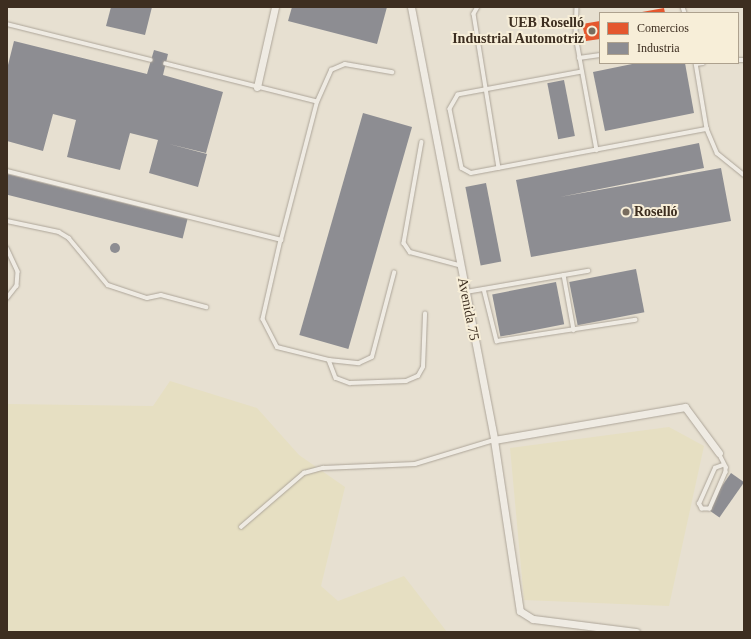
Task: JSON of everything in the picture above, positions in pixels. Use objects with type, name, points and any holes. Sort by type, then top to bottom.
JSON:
[{"type":"street","points":[[257,87],[275,7]]},
{"type":"street","name":"Avenida 75","points":[[411,7],[459,265],[494,440],[520,611],[533,619],[636,632]]},
{"type":"street","points":[[494,440],[685,407],[718,453]]},
{"type":"lane","points":[[478,7],[474,14],[484,89],[499,168]]},
{"type":"lane","points":[[577,7],[579,58],[596,150]]},
{"type":"lane","points":[[7,24],[151,60]]},
{"type":"lane","points":[[579,58],[599,55]]},
{"type":"lane","points":[[166,64],[317,102]]},
{"type":"lane","points":[[392,72],[345,64],[331,70],[317,102],[281,240],[263,319],[277,347],[329,360],[359,363],[372,357],[394,273]]},
{"type":"lane","points":[[696,64],[707,129],[717,153],[744,175]]},
{"type":"lane","points":[[582,72],[458,95],[450,109],[462,168],[471,173],[707,129]]},
{"type":"lane","points":[[422,142],[404,243],[410,252],[459,265]]},
{"type":"lane","points":[[7,171],[281,240]]},
{"type":"lane","points":[[7,221],[59,232],[69,238],[108,285],[147,298],[162,296],[206,307]]},
{"type":"lane","points":[[7,248],[18,272],[17,286],[7,299]]},
{"type":"lane","points":[[465,292],[588,271]]},
{"type":"lane","points":[[564,275],[574,330]]},
{"type":"lane","points":[[484,289],[497,341],[635,320]]},
{"type":"lane","points":[[329,360],[336,378],[350,383],[406,381],[418,376],[423,367],[425,314]]},
{"type":"lane","points":[[241,527],[304,473],[323,468],[415,464],[494,440]]},
{"type":"lane","points":[[718,453],[724,465],[726,472],[710,508],[702,510],[699,504],[715,468],[724,465]]},
{"type":"shaded area","points":[[170,381],[257,408],[299,455],[345,487],[321,586],[338,601],[404,576],[447,632],[7,632],[7,404],[153,406]]},
{"type":"shaded area","points":[[669,427],[704,446],[669,606],[524,600],[510,448]]},
{"type":"building: Comercios","points":[[664,8],[665,12],[642,12]]},
{"type":"building: Comercios","name":"UEB Roselló Industrial Automotriz","points":[[599,21],[599,39],[586,41],[582,24]]},
{"type":"building: Industria","points":[[111,7],[152,7],[145,35],[106,26]]},
{"type":"building: Industria","points":[[292,7],[387,7],[377,44],[288,21]]},
{"type":"building: Industria","points":[[14,41],[147,74],[154,50],[168,54],[163,75],[223,92],[206,153],[169,144],[207,154],[198,187],[149,173],[158,140],[130,133],[120,170],[67,157],[76,120],[53,114],[43,151],[7,141],[7,69]]},
{"type":"building: Industria","points":[[632,64],[685,64],[694,113],[605,131],[593,72]]},
{"type":"building: Industria","points":[[564,80],[575,136],[558,139],[547,83]]},
{"type":"building: Industria","points":[[363,113],[412,127],[348,349],[299,335]]},
{"type":"building: Industria","name":"Roselló","points":[[699,143],[704,168],[560,197],[721,168],[731,221],[531,257],[516,180]]},
{"type":"building: Industria","points":[[7,174],[187,219],[183,238],[7,195]]},
{"type":"building: Industria","points":[[486,183],[501,262],[481,266],[465,187]]},
{"type":"building: Industria","points":[[113,243],[117,243],[119,244],[119,252],[113,253],[110,250],[110,246]]},
{"type":"building: Industria","points":[[636,269],[644,312],[578,325],[569,282]]},
{"type":"building: Industria","points":[[556,282],[564,324],[500,337],[492,294]]},
{"type":"building: Industria","points":[[731,473],[744,482],[719,517],[706,508]]},
{"type":"place","name":"UEB Roselló Industrial Automotriz","points":[[592,31]]},
{"type":"place","name":"Roselló","points":[[626,212]]}]
